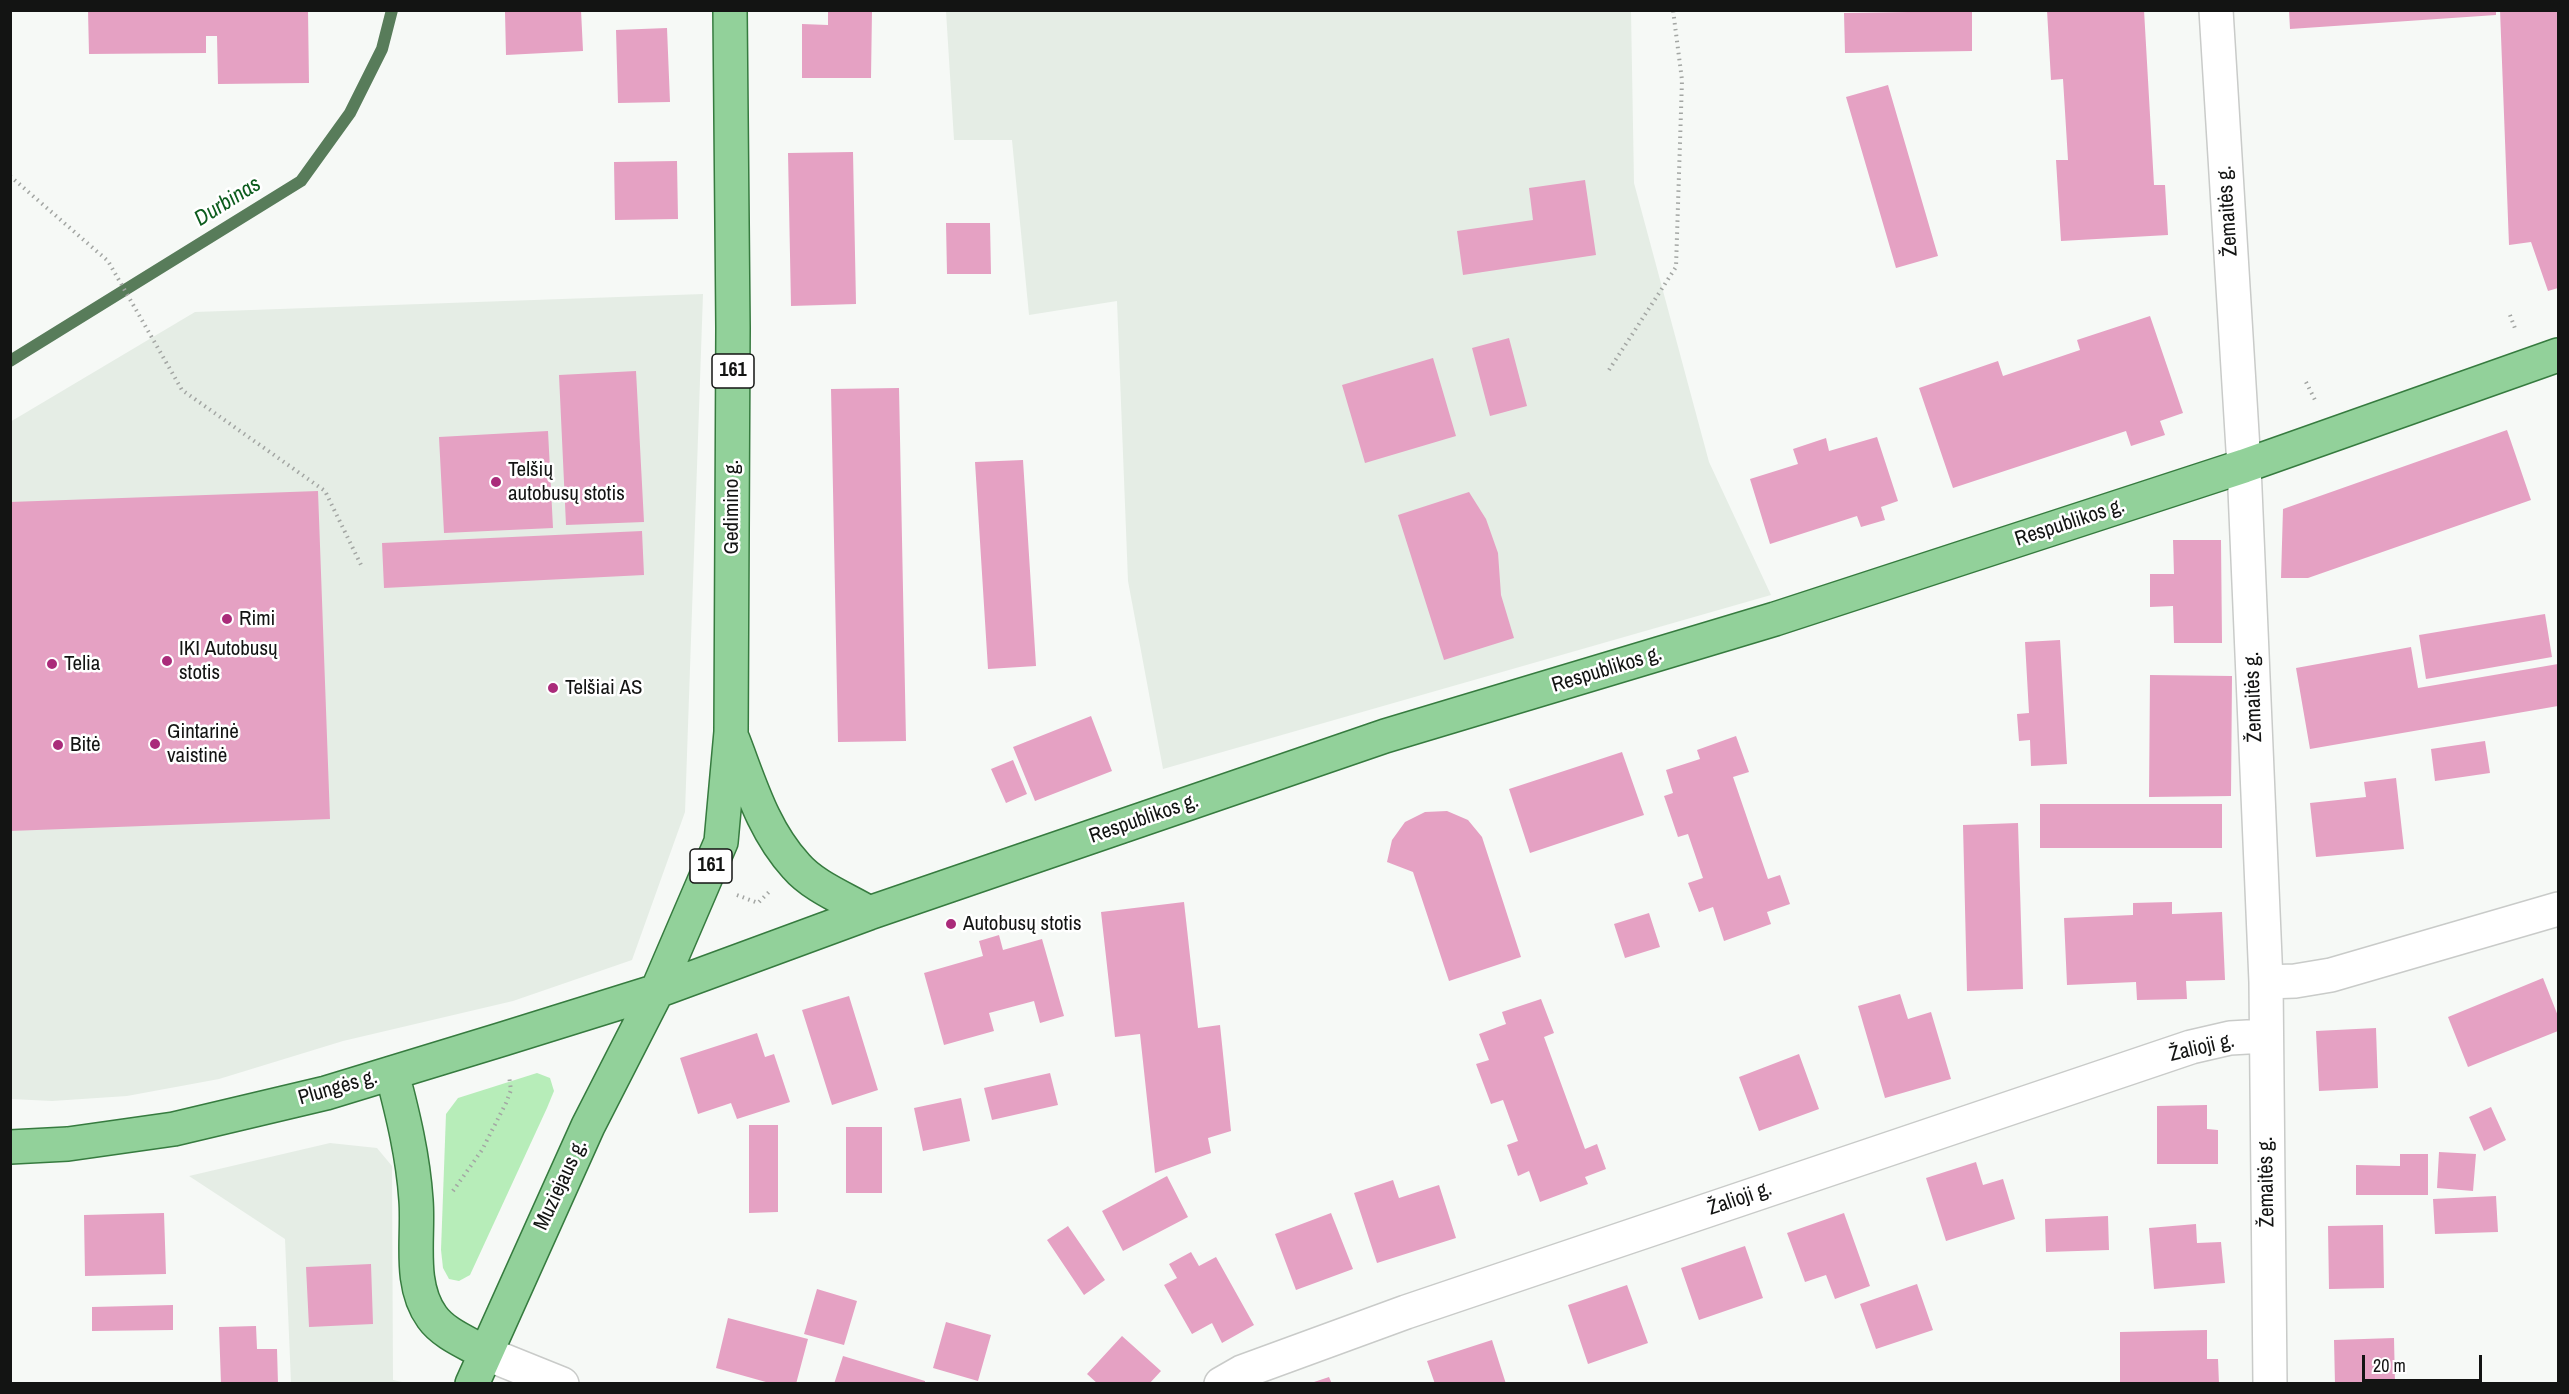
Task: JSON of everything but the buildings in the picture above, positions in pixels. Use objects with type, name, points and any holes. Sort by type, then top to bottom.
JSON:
[{"type":"main road","name":"Gedimino g.","points":[[657,991],[721,842],[730,732],[733,316],[730,10]]},
{"type":"main road","name":"Respublikos g.","points":[[657,991],[869,913],[1385,736],[1775,619],[2244,466],[2559,355]]},
{"type":"main road","points":[[730,732],[766,826],[797,867],[814,881],[869,913]]},
{"type":"main road","name":"Plungės g.","points":[[10,1147],[68,1144],[174,1129],[315,1096],[657,991]]},
{"type":"main road","name":"Muziejaus g.","points":[[472,1383],[588,1126],[657,991]]},
{"type":"main road","points":[[392,1073],[407,1129],[416,1200],[418,1279],[423,1299],[432,1317],[449,1332],[485,1353]]},
{"type":"street","name":"Žemaitės g.","points":[[2216,10],[2244,466],[2266,982],[2270,1383]]},
{"type":"street","points":[[2266,982],[2295,981],[2331,975],[2559,909]]},
{"type":"street","name":"Žalioji g.","points":[[1221,1383],[1242,1372],[1406,1312],[2191,1047],[2230,1038],[2265,1036]]},
{"type":"street","points":[[485,1353],[562,1383]]},
{"type":"path","points":[[1609,370],[1676,267],[1682,80],[1673,10]]},
{"type":"path","points":[[10,176],[108,261],[182,390],[325,491],[362,567]]},
{"type":"path","points":[[704,883],[758,903],[797,867]]},
{"type":"path","points":[[416,1200],[448,1198],[482,1150],[511,1090],[503,1039]]},
{"type":"shaded area","points":[[946,11],[1631,11],[1634,183],[1709,462],[1771,595],[1163,769],[1128,581],[1117,301],[1029,315],[1012,140],[954,140]]},
{"type":"shaded area","points":[[703,294],[685,812],[632,960],[513,1001],[343,1041],[219,1079],[127,1096],[52,1101],[11,1099],[10,422],[195,312]]},
{"type":"shaded area","points":[[330,1143],[377,1148],[392,1166],[393,1380],[407,1383],[291,1383],[285,1239],[189,1176]]},
{"type":"green space","points":[[537,1073],[550,1078],[554,1091],[547,1108],[470,1275],[459,1281],[449,1279],[443,1268],[441,1250],[446,1114],[458,1098]]},
{"type":"waterway","name":"Durbinas","points":[[10,361],[301,181],[350,113],[382,49],[392,10]]},
{"type":"place","name":"Telšių autobusų stotis","points":[[496,482]]},
{"type":"place","name":"Rimi","points":[[227,619]]},
{"type":"place","name":"IKI Autobusų stotis","points":[[167,661]]},
{"type":"place","name":"Telia","points":[[52,664]]},
{"type":"place","name":"Telšiai AS","points":[[553,688]]},
{"type":"place","name":"Gintarinė vaistinė","points":[[155,744]]},
{"type":"place","name":"Bitė","points":[[58,745]]},
{"type":"place","name":"Autobusų stotis","points":[[951,924]]}]
